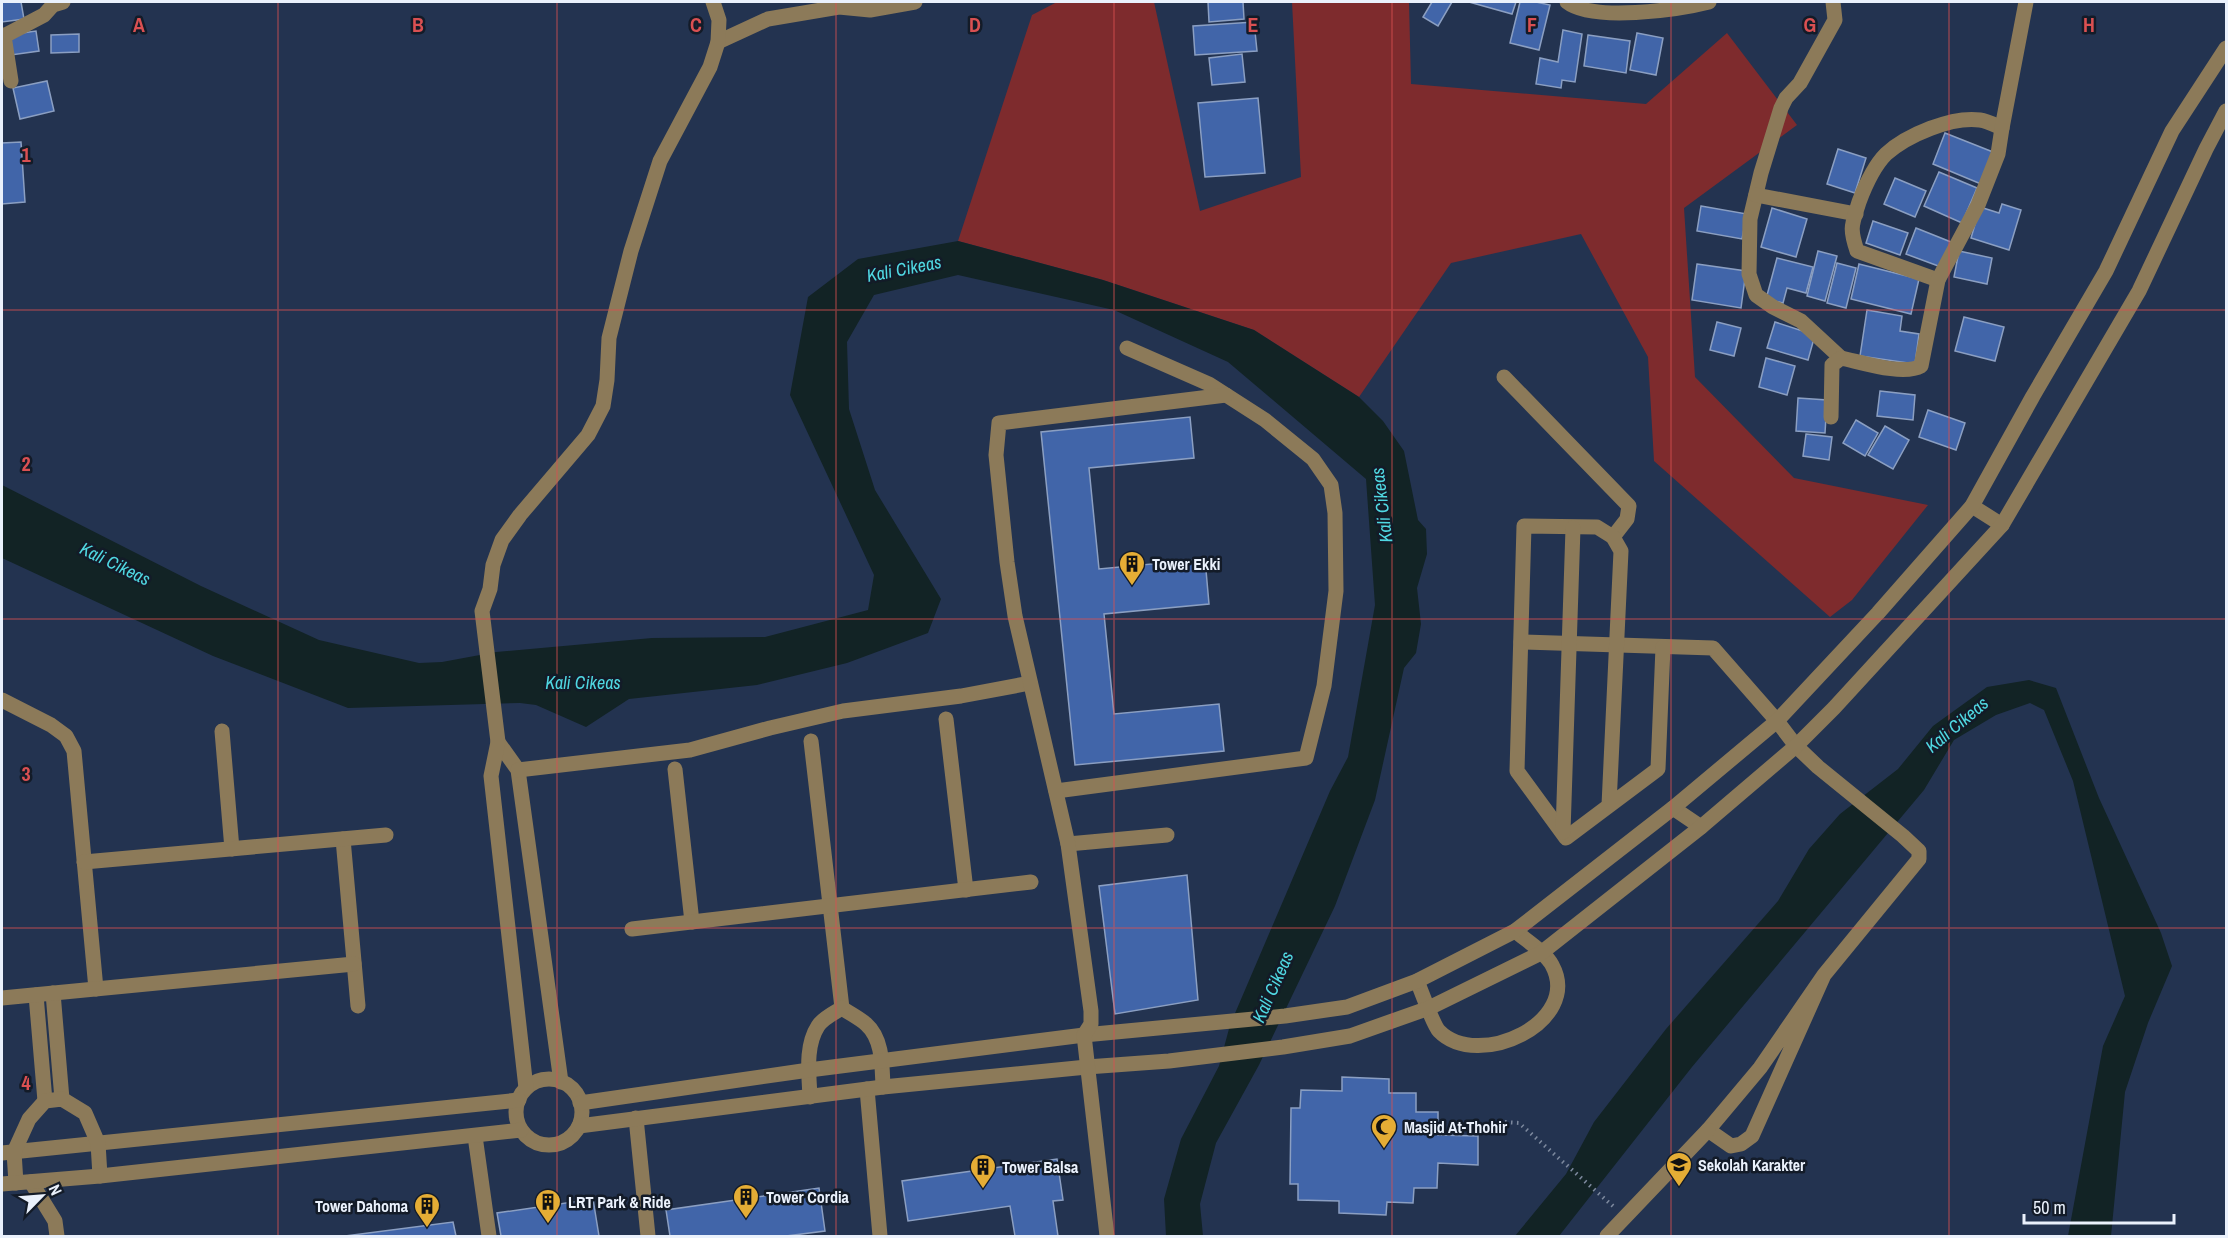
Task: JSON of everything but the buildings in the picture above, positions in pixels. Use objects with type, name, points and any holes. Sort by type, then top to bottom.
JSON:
[{"type":"street","points":[[11,81],[3,35],[44,15],[53,5],[63,2]]},
{"type":"street","points":[[8,1152],[522,1094],[537,1082],[549,1079],[561,1082],[576,1094],[582,1115],[579,1126],[567,1140],[551,1145],[534,1142],[521,1130],[516,1115],[522,1094],[491,776],[497,736],[482,611],[490,589],[493,565],[502,540],[520,515],[588,435],[603,405],[608,380],[609,338],[631,251],[660,161],[710,67],[718,42],[719,20],[713,2]]},
{"type":"street","points":[[718,42],[768,19],[839,7],[870,10],[915,2]]},
{"type":"street","points":[[1567,2],[1593,12],[1679,9],[1708,2]]},
{"type":"street","points":[[1833,2],[1835,20],[1800,83],[1786,98],[1781,108],[1750,219],[1749,274],[1756,295],[1773,307],[1801,321],[1841,358],[1898,369],[1915,369],[1921,366],[1938,280],[1988,183],[1998,154],[2026,2]]},
{"type":"street","points":[[580,1103],[809,1070],[1084,1035],[1285,1016],[1347,1007],[1417,981],[1515,931],[1673,808],[1777,721],[1871,621],[1972,507],[2106,271],[2172,131],[2226,48]]},
{"type":"street","points":[[579,1126],[883,1087],[1169,1061],[1284,1047],[1350,1036],[1430,1008],[1541,953],[1701,827],[1796,746],[1834,708],[2002,525],[2139,291],[2226,111]]},
{"type":"street","points":[[1938,280],[1857,250],[1850,231],[1870,177],[1886,154],[1916,135],[1940,124],[1961,120],[1981,120],[2002,128]]},
{"type":"street","points":[[1756,195],[1856,214]]},
{"type":"street","points":[[1056,791],[1306,758],[1324,686],[1336,591],[1335,513],[1330,486],[1313,459],[1265,420],[1209,384],[1127,348]]},
{"type":"street","points":[[1831,417],[1832,365],[1841,358]]},
{"type":"street","points":[[1504,377],[1629,506],[1627,519],[1613,537]]},
{"type":"street","points":[[1107,1236],[1084,1035],[1091,1023],[1091,1011],[1068,844],[1019,638],[1007,562],[996,455],[999,423],[1226,395]]},
{"type":"street","points":[[1972,507],[2002,525]]},
{"type":"street","points":[[1609,805],[1621,551],[1613,537],[1597,527],[1524,526],[1517,771],[1566,838],[1658,769],[1663,646]]},
{"type":"street","points":[[1563,832],[1573,528]]},
{"type":"street","points":[[1521,642],[1713,648],[1796,746],[1919,851],[1919,859],[1824,975],[1760,1068],[1708,1130],[1607,1236]]},
{"type":"street","points":[[518,770],[690,750],[843,711],[961,696],[1030,683]]},
{"type":"street","points":[[2,700],[51,725],[66,736],[74,751],[96,989]]},
{"type":"street","points":[[946,719],[966,890]]},
{"type":"street","points":[[222,731],[232,849]]},
{"type":"street","points":[[497,736],[518,770],[561,1082]]},
{"type":"street","points":[[811,741],[842,1008]]},
{"type":"street","points":[[675,769],[692,922]]},
{"type":"street","points":[[1673,808],[1701,827]]},
{"type":"street","points":[[1068,844],[1167,835]]},
{"type":"street","points":[[84,862],[386,836]]},
{"type":"street","points":[[343,839],[358,1006]]},
{"type":"street","points":[[632,929],[1031,882]]},
{"type":"street","points":[[1417,981],[1437,1029],[1449,1040],[1471,1046],[1494,1046],[1520,1036],[1542,1020],[1554,1006],[1559,987],[1552,965],[1515,931]]},
{"type":"street","points":[[2,998],[354,964]]},
{"type":"street","points":[[1708,1130],[1731,1146],[1741,1144],[1752,1136],[1824,975]]},
{"type":"street","points":[[53,993],[62,1099]]},
{"type":"street","points":[[36,995],[45,1101]]},
{"type":"street","points":[[842,1008],[867,1024],[879,1046],[883,1087]]},
{"type":"street","points":[[810,1097],[811,1040],[819,1024],[842,1008]]},
{"type":"street","points":[[867,1089],[880,1236]]},
{"type":"street","points":[[100,1176],[98,1143],[85,1113],[62,1099],[45,1101],[29,1119],[8,1152],[9,1183],[100,1176],[521,1130]]},
{"type":"street","points":[[636,1118],[648,1236]]},
{"type":"street","points":[[1621,1214],[1708,1130]]},
{"type":"street","points":[[475,1136],[489,1236]]},
{"type":"street","points":[[32,1182],[55,1221],[57,1236]]},
{"type":"path","points":[[1505,1122],[1519,1123],[1609,1202]]},
{"type":"shaded area","points":[[1057,2],[1154,2],[1200,211],[1301,177],[1292,2],[1409,2],[1411,84],[1646,104],[1727,33],[1797,125],[1684,208],[1695,377],[1794,478],[1928,505],[1852,600],[1830,617],[1654,461],[1648,357],[1581,234],[1451,263],[1359,397],[1254,330],[1103,280],[958,241],[1032,15]]},
{"type":"water","name":"Kali Cikeas","points":[[958,241],[1103,280],[1254,330],[1359,397],[1383,421],[1404,451],[1418,520],[1426,529],[1427,554],[1417,588],[1421,624],[1416,653],[1404,668],[1375,800],[1335,906],[1259,1065],[1216,1143],[1200,1204],[1203,1236],[1166,1236],[1164,1199],[1181,1139],[1219,1066],[1230,1025],[1330,791],[1348,757],[1375,605],[1366,479],[1228,362],[1114,310],[958,275],[874,295],[847,342],[849,409],[875,490],[941,599],[928,633],[847,663],[757,685],[629,699],[586,727],[536,705],[520,703],[348,708],[213,656],[2,558],[2,485],[201,586],[319,640],[419,663],[442,662],[496,652],[652,638],[765,637],[868,610],[874,575],[790,395],[808,297],[858,259]]},
{"type":"water","points":[[2029,680],[2056,688],[2099,798],[2161,933],[2172,966],[2148,1023],[2125,1092],[2111,1236],[2068,1236],[2103,1046],[2125,996],[2073,781],[2044,710],[2030,703],[1996,715],[1954,740],[1924,790],[1692,1067],[1559,1236],[1515,1236],[1566,1174],[1594,1122],[1666,1029],[1778,901],[1809,849],[1840,814],[1898,769],[1933,726],[1987,687]]},
{"type":"place","name":"Tower Ekki","points":[[1132,587]]},
{"type":"place","name":"Masjid At-Thohir","points":[[1384,1150]]},
{"type":"place","name":"Sekolah Karakter","points":[[1679,1188]]},
{"type":"place","name":"Tower Balsa","points":[[983,1190]]},
{"type":"place","name":"Tower Cordia","points":[[746,1220]]},
{"type":"place","name":"LRT Park & Ride","points":[[548,1225]]},
{"type":"place","name":"Tower Dahoma","points":[[427,1229]]}]
